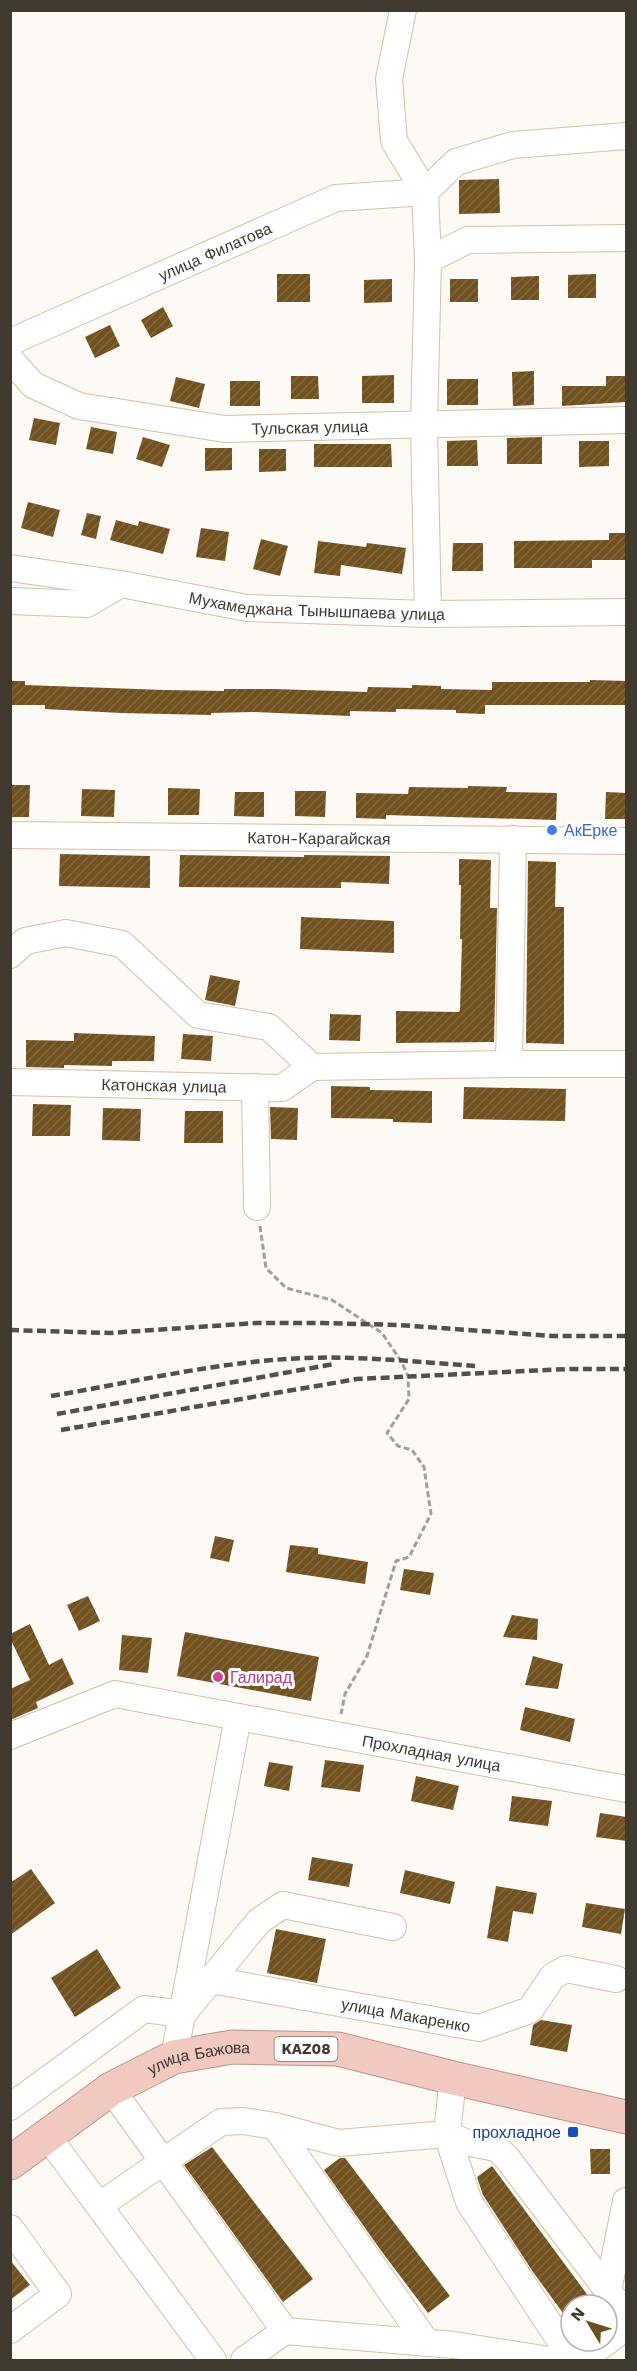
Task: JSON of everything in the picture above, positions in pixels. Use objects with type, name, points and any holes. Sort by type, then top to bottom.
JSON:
[{"type":"highway","name":"улица Бажова","points":[[10,2163],[111,2089],[174,2057],[232,2047],[338,2049],[453,2078],[627,2117]]},
{"type":"street","points":[[403,10],[389,79],[394,141],[425,192],[428,260],[424,425],[428,614]]},
{"type":"street","points":[[425,192],[456,162],[513,145],[627,136]]},
{"type":"street","name":"улица Филатова","points":[[10,342],[336,198],[425,192]]},
{"type":"street","points":[[428,260],[468,240],[627,238]]},
{"type":"street","name":"Тульская улица","points":[[10,359],[33,385],[79,406],[225,429],[627,420]]},
{"type":"street","name":"Мухамеджана Тынышпаева улица","points":[[10,568],[121,584],[247,608],[428,614],[627,612]]},
{"type":"street","points":[[10,601],[87,604],[121,584]]},
{"type":"street","name":"Катон-Карагайская","points":[[10,835],[627,841]]},
{"type":"street","points":[[509,1064],[513,839]]},
{"type":"street","points":[[10,955],[25,941],[66,933],[122,944],[198,1016],[269,1027],[312,1067],[627,1064]]},
{"type":"street","name":"Катонская улица","points":[[10,1082],[282,1088],[312,1067]]},
{"type":"street","points":[[255,1087],[257,1207]]},
{"type":"street","name":"Прохладная улица","points":[[10,1737],[115,1694],[627,1789]]},
{"type":"street","points":[[174,2057],[238,1717]]},
{"type":"street","points":[[183,2014],[259,1921],[283,1905],[393,1927]]},
{"type":"street","name":"улица Макаренко","points":[[211,1980],[479,2028],[530,2010],[553,1976],[566,1969],[616,1979]]},
{"type":"street","points":[[10,2107],[144,2009],[183,2014]]},
{"type":"street","points":[[453,2078],[447,2134],[469,2202],[573,2361]]},
{"type":"street","points":[[111,2089],[285,2331]]},
{"type":"street","points":[[100,2205],[221,2122],[243,2121],[275,2126],[339,2143],[447,2134],[465,2142],[496,2148],[507,2158],[627,2314]]},
{"type":"street","points":[[275,2126],[427,2343]]},
{"type":"street","points":[[48,2137],[213,2361]]},
{"type":"street","points":[[608,2291],[620,2264],[627,2201]]},
{"type":"street","points":[[10,2228],[58,2294],[10,2330]]},
{"type":"street","points":[[582,2361],[627,2327]]},
{"type":"street","points":[[244,2361],[285,2331],[454,2345],[507,2358],[549,2361]]},
{"type":"path","points":[[257,1207],[266,1268],[286,1288],[332,1300],[382,1333],[401,1361],[408,1376],[409,1399],[387,1433],[398,1446],[412,1450],[424,1467],[431,1514],[409,1557],[396,1561],[367,1656],[345,1694],[336,1735]]},
{"type":"building","points":[[499,179],[500,213],[459,214],[459,180]]},
{"type":"building","points":[[277,274],[310,274],[310,302],[277,302]]},
{"type":"building","points":[[596,274],[596,298],[568,298],[568,275]]},
{"type":"building","points":[[539,276],[539,300],[511,300],[511,277]]},
{"type":"building","points":[[392,279],[392,302],[364,303],[364,280]]},
{"type":"building","points":[[450,279],[478,279],[478,302],[450,302]]},
{"type":"building","points":[[163,307],[173,326],[151,338],[141,320]]},
{"type":"building","points":[[110,325],[120,346],[95,358],[85,337]]},
{"type":"building","points":[[534,371],[534,405],[513,406],[512,372]]},
{"type":"building","points":[[394,375],[394,403],[362,403],[362,376]]},
{"type":"building","points":[[291,376],[318,376],[319,399],[291,399]]},
{"type":"building","points":[[606,376],[627,376],[627,402],[562,406],[562,386],[606,386]]},
{"type":"building","points":[[176,377],[205,384],[199,408],[170,401]]},
{"type":"building","points":[[447,379],[478,379],[478,405],[447,405]]},
{"type":"building","points":[[230,381],[260,381],[260,406],[230,406]]},
{"type":"building","points":[[34,418],[60,423],[56,445],[29,440]]},
{"type":"building","points":[[91,427],[117,432],[113,454],[86,449]]},
{"type":"building","points":[[143,437],[170,445],[162,467],[136,459]]},
{"type":"building","points":[[542,437],[542,464],[507,464],[507,438]]},
{"type":"building","points":[[477,440],[478,466],[447,466],[447,441]]},
{"type":"building","points":[[579,441],[609,441],[609,466],[579,467]]},
{"type":"building","points":[[314,444],[391,444],[392,467],[314,467]]},
{"type":"building","points":[[205,448],[232,448],[232,470],[205,471]]},
{"type":"building","points":[[259,449],[286,449],[286,471],[259,472]]},
{"type":"building","points":[[28,502],[60,510],[53,537],[21,528]]},
{"type":"building","points":[[87,513],[101,516],[96,539],[81,535]]},
{"type":"building","points":[[116,520],[138,526],[139,521],[170,529],[163,554],[110,540]]},
{"type":"building","points":[[201,528],[229,532],[225,561],[196,557]]},
{"type":"building","points":[[609,533],[627,533],[627,560],[592,560],[592,568],[514,568],[514,541],[609,540]]},
{"type":"building","points":[[261,539],[288,546],[280,576],[253,569]]},
{"type":"building","points":[[318,541],[366,547],[367,543],[406,548],[402,574],[341,565],[340,576],[314,573]]},
{"type":"building","points":[[453,543],[483,543],[483,571],[452,571]]},
{"type":"building","points":[[590,680],[627,681],[627,705],[485,705],[485,714],[456,713],[456,710],[396,709],[396,712],[350,711],[350,716],[253,712],[211,713],[211,715],[121,713],[45,709],[45,705],[10,705],[10,681],[25,681],[25,685],[164,690],[274,689],[367,692],[368,687],[412,688],[412,685],[441,686],[441,689],[492,690],[492,682],[590,682]]},
{"type":"building","points":[[10,785],[30,785],[29,817],[10,817]]},
{"type":"building","points":[[468,786],[507,787],[506,792],[557,793],[556,820],[386,815],[386,819],[356,818],[356,793],[408,794],[409,787],[468,788]]},
{"type":"building","points":[[168,788],[200,789],[199,815],[168,815]]},
{"type":"building","points":[[82,789],[115,790],[114,817],[81,816]]},
{"type":"building","points":[[295,791],[326,791],[325,817],[295,816]]},
{"type":"building","points":[[235,792],[264,792],[264,817],[234,816]]},
{"type":"building","points":[[606,792],[627,793],[627,819],[605,819]]},
{"type":"building","points":[[60,854],[150,856],[150,888],[59,886]]},
{"type":"building","points":[[180,855],[390,856],[389,884],[341,882],[341,888],[179,887]]},
{"type":"building","points":[[459,859],[491,860],[490,908],[497,908],[494,1042],[396,1043],[396,1011],[459,1012],[460,1010],[462,939],[460,939]]},
{"type":"building","points":[[528,861],[556,862],[555,907],[564,907],[564,1044],[526,1043]]},
{"type":"building","points":[[301,917],[394,921],[394,953],[300,949]]},
{"type":"building","points":[[210,975],[240,981],[235,1006],[205,1000]]},
{"type":"building","points":[[330,1014],[361,1015],[360,1041],[329,1040]]},
{"type":"building","points":[[74,1033],[155,1036],[154,1061],[112,1061],[112,1066],[26,1067],[26,1040],[74,1041]]},
{"type":"building","points":[[183,1034],[213,1036],[211,1061],[181,1059]]},
{"type":"building","points":[[331,1086],[370,1087],[370,1090],[432,1091],[432,1123],[393,1122],[393,1119],[331,1118]]},
{"type":"building","points":[[464,1087],[566,1089],[565,1121],[463,1119]]},
{"type":"building","points":[[33,1104],[71,1105],[70,1136],[32,1136]]},
{"type":"building","points":[[270,1107],[298,1108],[297,1140],[271,1139]]},
{"type":"building","points":[[103,1108],[141,1109],[140,1141],[102,1140]]},
{"type":"building","points":[[185,1111],[223,1111],[223,1143],[184,1143]]},
{"type":"building","points":[[215,1536],[234,1540],[229,1562],[210,1558]]},
{"type":"building","points":[[290,1545],[318,1548],[318,1554],[368,1562],[365,1584],[286,1572]]},
{"type":"building","points":[[404,1569],[434,1573],[430,1595],[400,1590]]},
{"type":"building","points":[[88,1596],[100,1621],[79,1631],[67,1605]]},
{"type":"building","points":[[512,1615],[538,1619],[537,1640],[503,1637]]},
{"type":"building","points":[[30,1624],[49,1665],[62,1658],[74,1684],[36,1702],[38,1708],[10,1720],[10,1689],[30,1680],[10,1634]]},
{"type":"building","points":[[185,1632],[319,1657],[311,1701],[177,1676]]},
{"type":"building","points":[[122,1635],[152,1638],[148,1673],[119,1670]]},
{"type":"building","points":[[533,1656],[563,1664],[558,1689],[525,1685]]},
{"type":"building","points":[[525,1707],[575,1719],[570,1742],[520,1730]]},
{"type":"building","points":[[325,1760],[364,1765],[360,1792],[321,1787]]},
{"type":"building","points":[[269,1762],[293,1766],[289,1791],[264,1786]]},
{"type":"building","points":[[416,1776],[459,1786],[453,1810],[411,1801]]},
{"type":"building","points":[[512,1796],[552,1801],[548,1826],[509,1821]]},
{"type":"building","points":[[600,1813],[627,1817],[627,1841],[596,1837]]},
{"type":"building","points":[[312,1857],[353,1864],[349,1887],[308,1880]]},
{"type":"building","points":[[31,1869],[55,1903],[10,1935],[10,1883]]},
{"type":"building","points":[[405,1870],[455,1882],[450,1904],[400,1893]]},
{"type":"building","points":[[496,1886],[537,1893],[533,1914],[513,1911],[508,1942],[487,1938]]},
{"type":"building","points":[[586,1903],[625,1909],[621,1934],[582,1927]]},
{"type":"building","points":[[276,1929],[326,1939],[317,1983],[267,1973]]},
{"type":"building","points":[[97,1949],[121,1988],[75,2017],[51,1978]]},
{"type":"building","points":[[541,2020],[572,2025],[567,2052],[530,2045],[533,2025]]},
{"type":"building","points":[[212,2147],[313,2279],[283,2302],[184,2165]]},
{"type":"building","points":[[590,2149],[610,2149],[610,2174],[591,2174]]},
{"type":"building","points":[[340,2158],[345,2158],[450,2296],[428,2313],[324,2170]]},
{"type":"building","points":[[492,2166],[586,2293],[559,2293],[559,2308],[483,2195],[477,2177]]},
{"type":"building","points":[[10,2260],[30,2285],[10,2300]]},
{"type":"railway","points":[[10,1330],[110,1333],[256,1323],[323,1323],[398,1325],[553,1336],[626,1336]]},
{"type":"railway","points":[[51,1396],[178,1373],[274,1360],[348,1358],[475,1366]]},
{"type":"railway","points":[[57,1414],[334,1364]]},
{"type":"railway","points":[[61,1430],[357,1379],[568,1369],[626,1369]]},
{"type":"place","name":"АкЕрке","points":[[552,830]]},
{"type":"place","name":"Галирад","points":[[218,1677]]},
{"type":"place","name":"прохладное","points":[[573,2132]]}]
